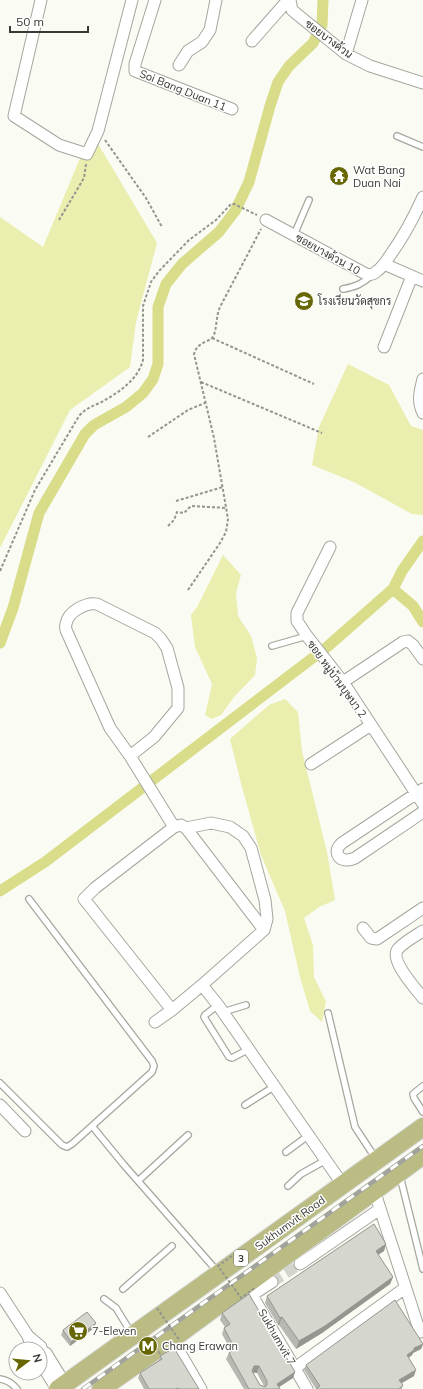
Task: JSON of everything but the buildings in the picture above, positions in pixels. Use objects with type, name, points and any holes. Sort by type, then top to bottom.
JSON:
[{"type":"highway","name":"Sukhumvit Road","points":[[60,1387],[423,1127]]},
{"type":"highway","name":"Sukhumvit Road","points":[[102,1389],[251,1289],[374,1190],[423,1155]]},
{"type":"street","points":[[41,0],[14,116],[59,145],[87,154],[98,130],[132,0]]},
{"type":"street","name":"Soi Bang Duan 11","points":[[155,0],[135,64],[135,70],[232,109]]},
{"type":"street","points":[[179,65],[188,51],[200,44],[210,30],[216,0]]},
{"type":"street","points":[[252,41],[289,0]]},
{"type":"street","name":"ซอยบางด้วน","points":[[289,0],[292,10],[343,52],[370,66],[423,83]]},
{"type":"street","points":[[343,52],[362,0]]},
{"type":"street","name":"ซอยบางด้วน 10","points":[[266,220],[366,274],[372,275],[384,264],[399,243],[423,197]]},
{"type":"street","points":[[384,264],[423,281]]},
{"type":"street","points":[[384,347],[412,276]]},
{"type":"street","points":[[423,379],[419,397],[420,406],[423,413]]},
{"type":"street","name":"ซอย หมู่บ้านบุษบา 2","points":[[330,547],[297,613],[297,621],[322,657],[342,682],[370,725],[419,791],[423,804]]},
{"type":"street","points":[[130,756],[154,736],[178,708],[178,688],[167,648],[162,639],[155,633],[98,604],[92,603],[74,611],[68,618],[66,630],[110,728],[130,756],[174,827]]},
{"type":"street","points":[[342,682],[403,642],[408,641],[413,644],[423,660]]},
{"type":"street","points":[[311,764],[370,725]]},
{"type":"street","points":[[419,791],[338,846],[338,855],[343,860],[349,861],[355,858],[423,812]]},
{"type":"street","points":[[155,1022],[202,985],[264,930],[266,919],[265,900],[251,848],[243,836],[230,827],[211,823],[186,828]]},
{"type":"street","points":[[172,1010],[84,898],[95,888],[174,827],[181,825],[186,828],[264,930]]},
{"type":"street","points":[[363,928],[371,938],[377,939],[423,908]]},
{"type":"street","points":[[423,931],[398,948],[395,954],[397,963],[423,998]]},
{"type":"street","points":[[202,985],[249,1049],[343,1185]]},
{"type":"street","points":[[0,1105],[25,1131]]},
{"type":"street","points":[[374,1190],[420,1332]]},
{"type":"street","points":[[300,1264],[380,1209]]},
{"type":"street","points":[[251,1289],[272,1282]]},
{"type":"street","points":[[295,1368],[405,1288]]},
{"type":"street","name":"Sukhumvit 7","points":[[251,1289],[307,1389]]},
{"type":"street","points":[[0,1293],[32,1341]]},
{"type":"street","points":[[176,1340],[201,1389]]},
{"type":"street","points":[[48,1367],[60,1387]]},
{"type":"lane","points":[[397,136],[423,147]]},
{"type":"lane","points":[[294,235],[310,200]]},
{"type":"lane","points":[[343,289],[356,287],[372,275]]},
{"type":"lane","points":[[272,646],[307,636]]},
{"type":"lane","points":[[0,1083],[62,1144],[67,1147],[152,1072],[154,1066],[152,1061],[29,899]]},
{"type":"lane","points":[[246,1005],[220,1008],[205,1015],[204,1018],[229,1057],[232,1058],[249,1049]]},
{"type":"lane","points":[[328,1013],[355,1127],[377,1160]]},
{"type":"lane","points":[[245,1105],[275,1086]]},
{"type":"lane","points":[[423,1086],[413,1094],[423,1112]]},
{"type":"lane","points":[[92,1126],[182,1237],[219,1274]]},
{"type":"lane","points":[[138,1181],[188,1135]]},
{"type":"lane","points":[[286,1152],[309,1135]]},
{"type":"lane","points":[[288,1186],[300,1174],[326,1160]]},
{"type":"lane","points":[[399,1172],[423,1269]]},
{"type":"lane","points":[[124,1289],[172,1246]]},
{"type":"lane","points":[[104,1298],[116,1308],[132,1335]]},
{"type":"lane","points":[[0,1379],[5,1379],[12,1383],[17,1389]]},
{"type":"path","points":[[98,130],[146,198],[162,227]]},
{"type":"path","points":[[58,220],[84,178],[87,154]]},
{"type":"path","points":[[0,572],[35,490],[79,416],[86,410],[123,388],[134,378],[141,368],[143,360],[144,299],[155,276],[189,240],[216,220],[231,204],[250,211]]},
{"type":"path","points":[[188,590],[220,543],[226,532],[228,519],[206,403],[194,354],[195,350],[201,343],[214,336],[217,314],[220,307],[266,220]]},
{"type":"path","points":[[212,338],[314,384]]},
{"type":"path","points":[[201,382],[322,433]]},
{"type":"path","points":[[148,437],[188,410],[206,403]]},
{"type":"path","points":[[176,501],[223,488]]},
{"type":"path","points":[[168,526],[174,520],[178,512],[184,513],[191,506],[227,508]]},
{"type":"path","points":[[236,1254],[218,1266],[241,1298],[251,1289]]},
{"type":"path","points":[[157,1308],[176,1340]]},
{"type":"path","points":[[150,1339],[161,1355]]},
{"type":"green space","points":[[91,132],[157,243],[136,322],[130,367],[70,410],[0,548],[0,217],[43,247]]},
{"type":"green space","points":[[348,364],[389,385],[411,426],[423,430],[423,515],[412,514],[354,482],[312,465],[319,427]]},
{"type":"green space","points":[[223,555],[241,575],[236,593],[238,616],[251,636],[257,658],[255,675],[234,697],[221,715],[211,719],[205,715],[212,684],[195,647],[191,615],[197,607]]},
{"type":"green space","points":[[285,699],[298,712],[302,751],[327,852],[335,900],[319,907],[304,918],[313,945],[314,977],[326,1002],[322,1022],[310,1011],[300,977],[285,911],[261,855],[230,739],[269,705]]},
{"type":"waterway","points":[[0,643],[13,608],[39,513],[85,434],[94,425],[126,407],[143,393],[153,379],[158,364],[158,307],[166,284],[182,264],[219,232],[235,211],[249,182],[278,82],[289,66],[313,43],[322,25],[323,0]]},
{"type":"waterway","points":[[0,891],[45,862],[327,647],[393,589],[402,571],[423,541]]},
{"type":"waterway","points":[[393,589],[413,606],[423,622]]},
{"type":"tunnel","points":[[272,1282],[300,1264]]},
{"type":"railway","points":[[83,1389],[423,1146]]},
{"type":"place","name":"Wat Bang Duan Nai","points":[[339,176]]},
{"type":"place","name":"โรงเรียนวัดสุขกร","points":[[304,301]]},
{"type":"place","name":"7-Eleven","points":[[78,1331]]},
{"type":"place","name":"Chang Erawan","points":[[148,1346]]}]
